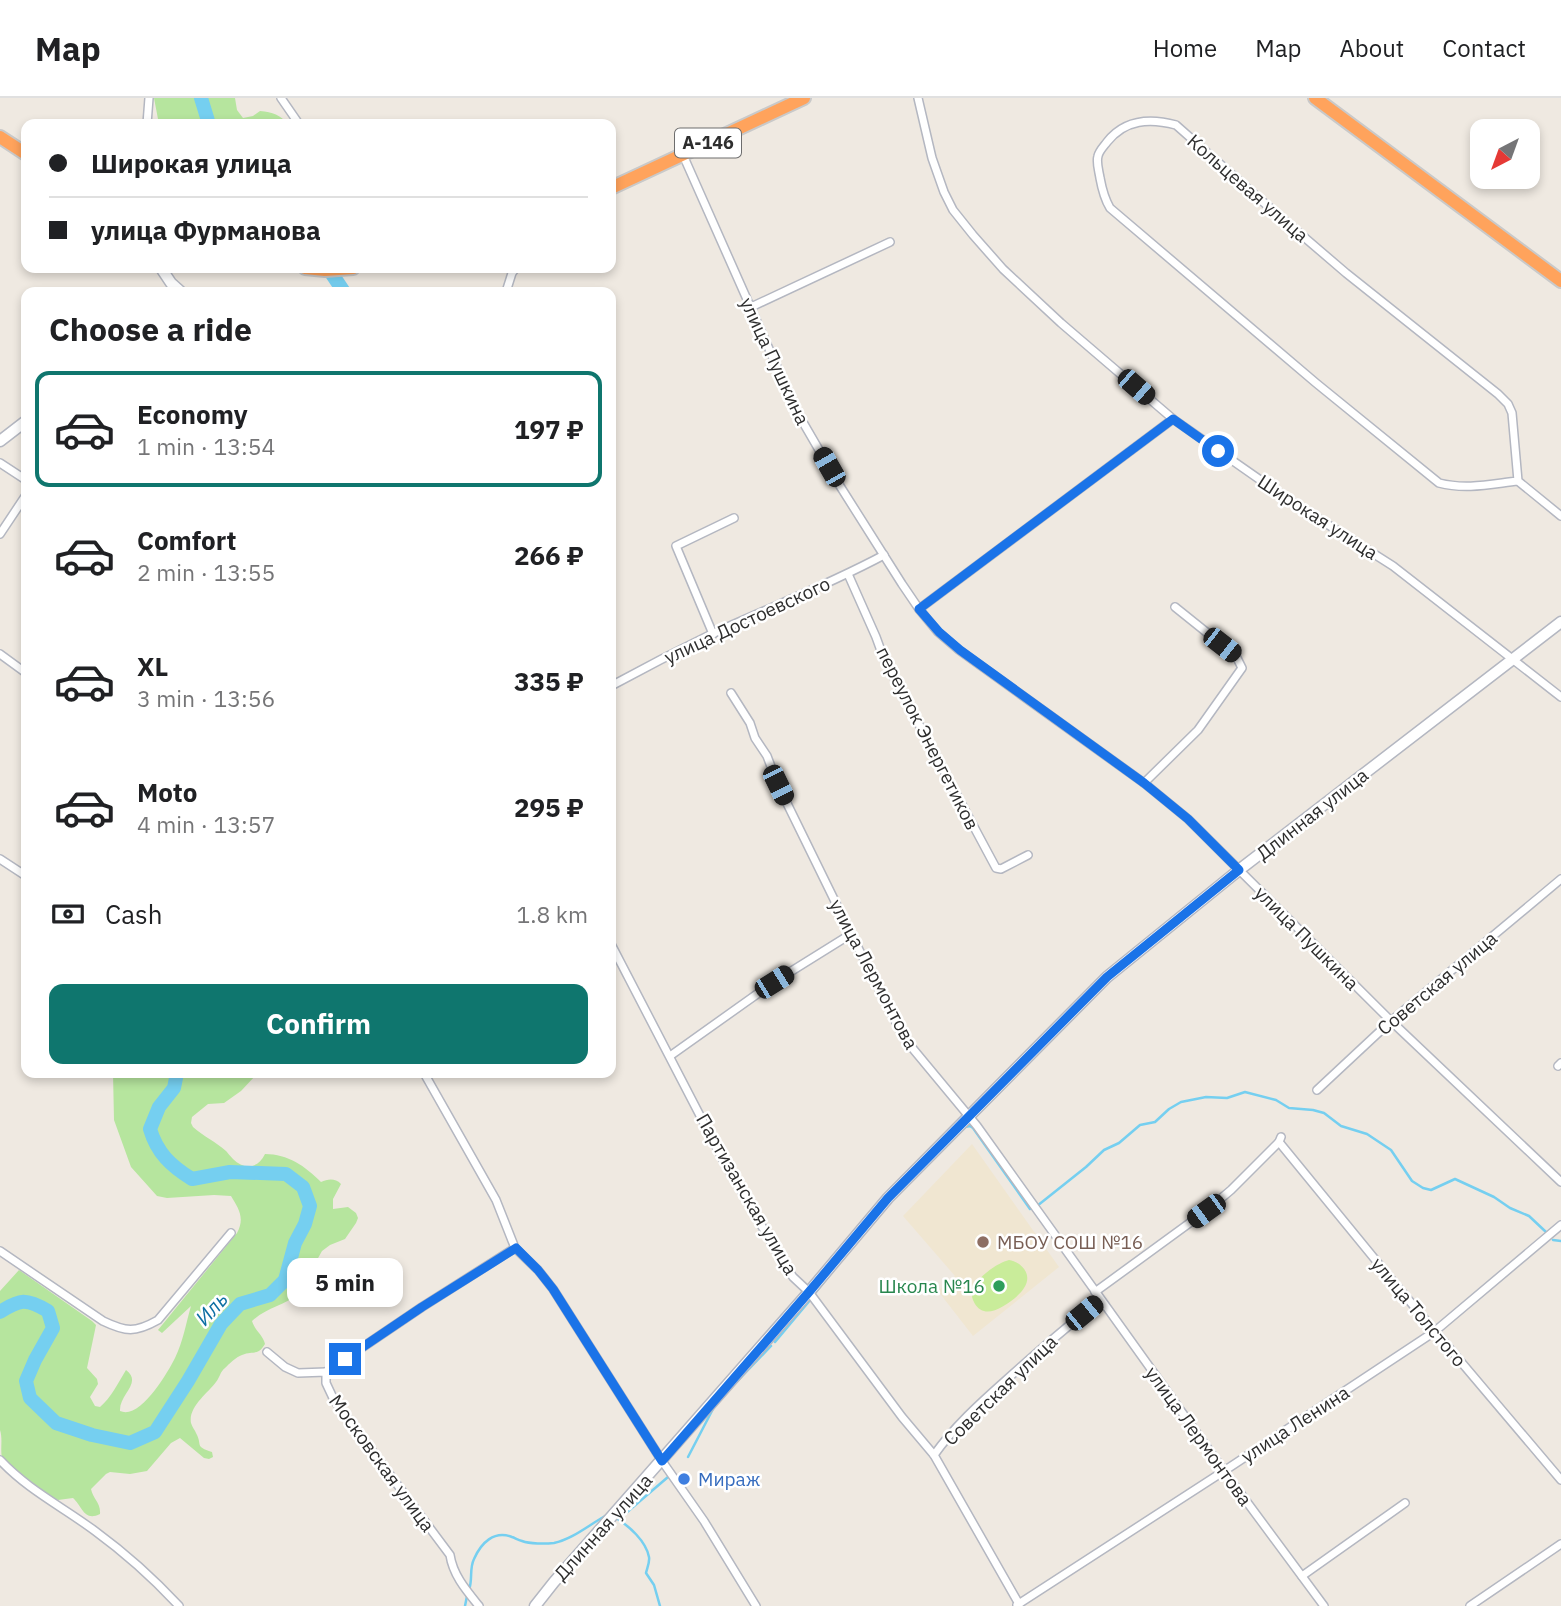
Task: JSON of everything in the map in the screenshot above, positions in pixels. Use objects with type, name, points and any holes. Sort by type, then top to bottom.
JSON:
[{"type":"highway","name":"А-146","points":[[616,186],[683,155],[778,104],[804,98]]},
{"type":"highway","points":[[1315,98],[1561,281]]},
{"type":"highway","points":[[0,137],[21,151]]},
{"type":"main road","points":[[165,273],[175,287]]},
{"type":"main road","points":[[0,441],[21,425]]},
{"type":"main road","name":"Длинная улица","points":[[535,1606],[888,1198],[1107,977],[1239,870],[1561,622]]},
{"type":"street","points":[[147,119],[149,98]]},
{"type":"street","points":[[281,98],[296,119]]},
{"type":"street","name":"Широкая улица","points":[[918,98],[932,158],[953,210],[1003,269],[1060,323],[1173,419],[1286,498],[1393,566],[1561,697]]},
{"type":"street","name":"Кольцевая улица","points":[[1159,121],[1176,125],[1336,264],[1508,404],[1515,433],[1518,481],[1472,487],[1439,484],[1110,208],[1104,198],[1098,154],[1123,127],[1136,122],[1159,121]]},
{"type":"street","name":"улица Пушкина","points":[[683,155],[797,412],[840,486],[919,609],[939,632],[960,650],[1144,783],[1188,819],[1391,1021],[1561,1182]]},
{"type":"street","points":[[749,307],[890,242]]},
{"type":"street","points":[[919,609],[1173,419]]},
{"type":"street","points":[[0,463],[21,477]]},
{"type":"street","points":[[1518,481],[1561,516]]},
{"type":"street","points":[[0,534],[21,502]]},
{"type":"street","points":[[713,634],[676,546],[734,519]]},
{"type":"street","name":"улица Достоевского","points":[[616,684],[713,634],[848,574],[884,555]]},
{"type":"street","name":"переулок Энергетиков","points":[[848,574],[884,659],[996,868],[1001,869],[1028,855]]},
{"type":"street","points":[[1144,783],[1198,730],[1241,668],[1236,656],[1175,607]]},
{"type":"street","points":[[0,654],[21,669]]},
{"type":"street","name":"улица Лермонтова","points":[[731,693],[767,756],[778,785],[904,1038],[968,1116],[1324,1606]]},
{"type":"street","points":[[0,859],[21,873]]},
{"type":"street","name":"Советская улица","points":[[1317,1090],[1391,1021],[1561,879]]},
{"type":"street","points":[[670,1056],[774,982],[851,934]]},
{"type":"street","name":"Партизанская улица","points":[[616,953],[722,1158],[793,1277],[809,1292],[902,1417],[934,1455],[1022,1604]]},
{"type":"street","points":[[427,1078],[496,1200],[516,1248],[553,1289],[756,1606]]},
{"type":"street","name":"улица Толстого","points":[[1095,1292],[1206,1211],[1231,1190],[1280,1140],[1434,1332],[1561,1480]]},
{"type":"street","name":"улица Ленина","points":[[1022,1604],[1434,1332],[1561,1225]]},
{"type":"street","points":[[0,1251],[103,1321],[134,1331],[159,1320],[231,1233]]},
{"type":"street","points":[[326,1372],[516,1248]]},
{"type":"street","name":"Советская улица","points":[[934,1455],[946,1437],[975,1408],[1100,1300]]},
{"type":"street","name":"Московская улица","points":[[267,1352],[285,1367],[298,1373],[326,1372],[326,1383],[334,1400],[450,1555],[452,1569],[479,1606]]},
{"type":"street","points":[[0,1460],[24,1483],[95,1530],[179,1606]]},
{"type":"street","points":[[1302,1576],[1405,1503]]},
{"type":"street","points":[[1470,1606],[1561,1544]]},
{"type":"shaded area","name":"МБОУ СОШ №16","points":[[972,1144],[1059,1267],[973,1336],[938,1291],[955,1276],[903,1216]]},
{"type":"green space","points":[[154,98],[235,98],[237,110],[243,118],[265,111],[282,119],[158,119]]},
{"type":"green space","points":[[113,1078],[253,1078],[224,1103],[208,1104],[192,1117],[193,1127],[242,1165],[255,1165],[265,1154],[281,1156],[296,1162],[321,1182],[336,1181],[341,1184],[333,1199],[333,1209],[348,1207],[358,1218],[345,1239],[322,1251],[298,1294],[252,1321],[263,1338],[265,1344],[262,1348],[237,1357],[223,1370],[195,1406],[191,1424],[201,1447],[212,1452],[213,1457],[204,1458],[180,1438],[171,1443],[147,1471],[106,1474],[91,1489],[100,1514],[90,1516],[73,1498],[58,1500],[32,1488],[2,1458],[0,1291],[19,1270],[92,1321],[96,1325],[87,1368],[98,1384],[90,1397],[95,1406],[100,1407],[111,1395],[126,1370],[132,1380],[120,1411],[128,1412],[136,1409],[152,1394],[166,1374],[180,1346],[191,1306],[162,1333],[158,1330],[237,1233],[241,1223],[239,1209],[231,1196],[157,1196],[131,1167],[114,1120]]},
{"type":"green space","name":"Школа №16","points":[[1009,1260],[1018,1263],[1025,1270],[1027,1278],[1024,1288],[1000,1308],[989,1312],[980,1310],[973,1300],[974,1287],[990,1270]]},
{"type":"waterway","name":"Иль","points":[[201,98],[207,119]]},
{"type":"waterway","name":"Иль","points":[[331,273],[341,287]]},
{"type":"waterway","name":"Иль","points":[[0,1312],[23,1302],[48,1311],[53,1328],[26,1381],[30,1398],[56,1423],[92,1435],[130,1443],[155,1432],[221,1324],[240,1304],[270,1295],[285,1280],[295,1243],[305,1224],[310,1206],[303,1187],[286,1174],[230,1172],[192,1179],[171,1164],[161,1152],[150,1129],[159,1107],[174,1088],[176,1078]]},
{"type":"waterway","points":[[1037,1206],[1104,1150],[1119,1143],[1140,1125],[1155,1122],[1181,1102],[1206,1097],[1227,1098],[1245,1092],[1276,1100],[1289,1108],[1324,1113],[1341,1126],[1367,1134],[1391,1150],[1412,1181],[1423,1188],[1431,1190],[1455,1179],[1529,1216],[1546,1232]]},
{"type":"waterway","points":[[965,1127],[973,1128],[1030,1209]]},
{"type":"waterway","points":[[1553,1240],[1561,1241]]},
{"type":"waterway","points":[[815,1293],[833,1271]]},
{"type":"waterway","points":[[775,1342],[811,1299]]},
{"type":"waterway","points":[[725,1394],[771,1346]]},
{"type":"waterway","points":[[688,1457],[714,1407]]},
{"type":"waterway","points":[[619,1519],[668,1477]]},
{"type":"waterway","points":[[469,1590],[473,1563],[480,1548],[489,1539],[505,1535],[529,1543],[554,1543],[575,1535],[607,1515]]},
{"type":"waterway","points":[[616,1518],[644,1545],[649,1559],[646,1573],[654,1585],[660,1606]]},
{"type":"waterway","points":[[465,1606],[467,1596]]},
{"type":"place","name":"МБОУ СОШ №16","points":[[983,1242]]},
{"type":"place","name":"Школа №16","points":[[999,1286]]},
{"type":"place","name":"Мираж","points":[[684,1479]]},
{"type":"route","points":[[345,1359],[516,1248],[553,1289],[662,1461],[888,1198],[1107,977],[1239,870],[1188,819],[1144,783],[960,650],[939,632],[919,609],[1173,419],[1218,451]]}]
